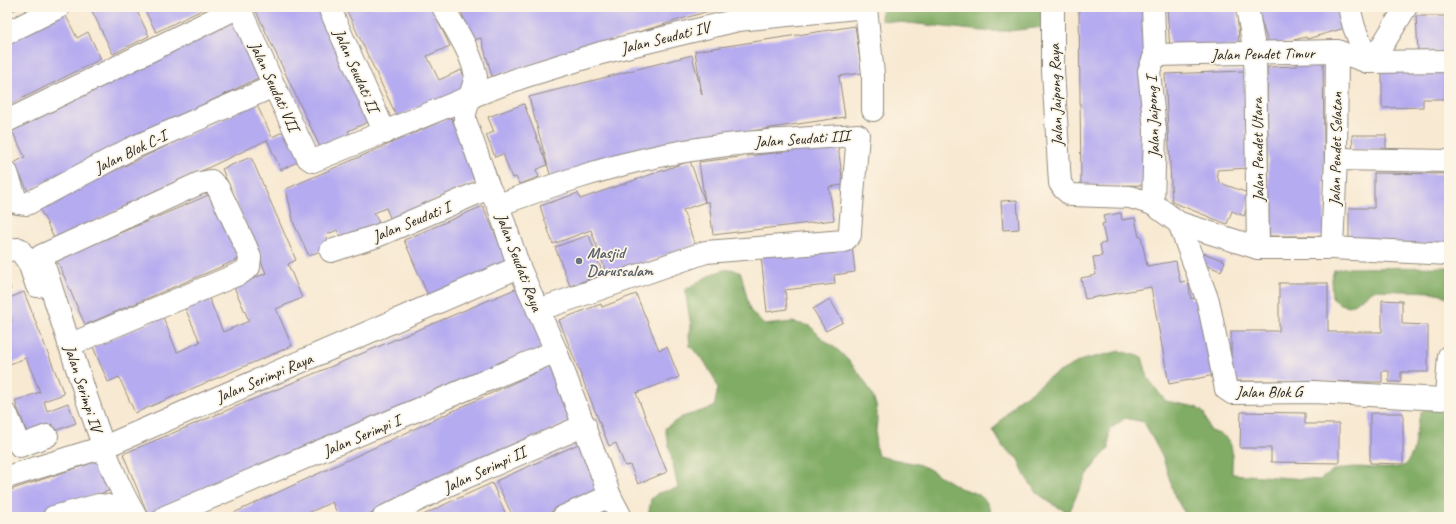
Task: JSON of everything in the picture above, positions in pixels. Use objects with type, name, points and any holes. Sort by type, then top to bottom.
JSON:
[{"type":"street","points":[[7,33],[58,7]]},
{"type":"street","points":[[7,121],[239,7]]},
{"type":"street","name":"Jalan Seudati VII","points":[[239,7],[308,158],[314,162],[385,133]]},
{"type":"street","name":"Jalan Seudati II","points":[[329,7],[385,133]]},
{"type":"street","name":"Jalan Seudati Raya","points":[[443,7],[468,52],[476,73],[465,120],[494,196],[518,267],[556,351],[585,425],[610,496],[621,517]]},
{"type":"street","points":[[866,7],[873,74],[873,110]]},
{"type":"street","name":"Jalan Seudati IV","points":[[470,97],[523,77],[601,53],[738,20],[866,7]]},
{"type":"street","name":"Jalan Jaipong Raya","points":[[1053,7],[1053,71],[1060,183],[1071,195],[1130,198],[1153,204]]},
{"type":"street","name":"Jalan Jaipong I","points":[[1153,204],[1155,130],[1149,71],[1155,55],[1154,7]]},
{"type":"street","name":"Jalan Pendet Utara","points":[[1247,7],[1255,53],[1258,248]]},
{"type":"street","points":[[1349,7],[1354,27],[1374,56]]},
{"type":"street","points":[[1374,56],[1406,7]]},
{"type":"street","points":[[1374,56],[1413,14],[1422,7]]},
{"type":"street","name":"Jalan Pendet Timur","points":[[1155,55],[1336,51],[1374,56],[1449,61]]},
{"type":"street","name":"Jalan Pendet Selatan","points":[[1332,248],[1336,159],[1336,51]]},
{"type":"street","name":"Jalan Blok C-I","points":[[7,173],[16,200],[18,203],[27,204],[130,149],[274,86]]},
{"type":"street","points":[[385,133],[470,97]]},
{"type":"street","name":"Jalan Seudati III","points":[[494,196],[568,180],[664,155],[764,140],[858,135],[850,234],[844,241],[706,252],[538,310]]},
{"type":"street","points":[[1336,159],[1449,160]]},
{"type":"street","name":"Jalan Serimpi IV","points":[[69,345],[241,273],[249,267],[250,258],[218,188],[210,180],[200,183],[41,256],[69,345],[98,448]]},
{"type":"street","name":"Jalan Seudati I","points":[[331,251],[494,196]]},
{"type":"street","points":[[1153,204],[1179,223],[1258,248],[1332,248],[1449,254]]},
{"type":"street","name":"Jalan Blok G","points":[[1179,223],[1208,301],[1226,389],[1232,393],[1313,392],[1442,398],[1446,396],[1449,356]]},
{"type":"street","name":"Jalan Serimpi IV","points":[[7,250],[19,248],[29,263],[98,448],[136,517]]},
{"type":"street","name":"Jalan Serimpi Raya","points":[[7,477],[98,448],[518,267]]},
{"type":"street","name":"Jalan Serimpi I","points":[[165,517],[556,351]]},
{"type":"street","points":[[7,415],[20,446],[47,436]]},
{"type":"street","name":"Jalan Serimpi II","points":[[384,517],[448,485],[585,425]]},
{"type":"street","points":[[563,517],[610,496]]},
{"type":"street","points":[[54,517],[99,505],[108,506],[117,517]]},
{"type":"green space","points":[[882,7],[1056,7],[1053,26],[1009,31],[982,31],[881,20]]},
{"type":"green space","points":[[1449,267],[1449,298],[1432,292],[1374,290],[1350,306],[1340,304],[1332,298],[1331,279],[1334,270],[1343,268]]},
{"type":"green space","points":[[732,269],[741,273],[750,310],[764,325],[792,322],[811,326],[821,337],[840,352],[855,368],[868,386],[876,406],[876,449],[878,456],[917,464],[927,468],[960,488],[978,494],[986,501],[993,517],[648,517],[651,499],[658,493],[678,488],[665,428],[682,417],[714,407],[718,388],[704,361],[690,346],[689,336],[691,326],[685,290],[719,271]]},
{"type":"green space","points":[[1120,351],[1142,357],[1148,378],[1166,401],[1196,407],[1204,413],[1210,431],[1225,437],[1229,441],[1232,452],[1232,474],[1320,480],[1330,473],[1351,467],[1395,468],[1406,465],[1413,452],[1421,413],[1429,407],[1449,407],[1449,517],[1187,517],[1175,497],[1163,458],[1144,422],[1125,418],[1109,430],[1109,449],[1095,464],[1085,478],[1069,513],[1052,504],[1036,492],[1025,476],[1018,459],[1003,447],[993,430],[1018,400],[1034,390],[1048,378],[1082,360]]},
{"type":"building","points":[[7,7],[20,7],[7,13]]},
{"type":"building","points":[[90,7],[140,7],[136,9],[149,36],[113,54]]},
{"type":"building","points":[[143,7],[208,7],[156,32]]},
{"type":"building","points":[[254,7],[322,7],[375,119],[348,131],[351,137],[322,151]]},
{"type":"building","points":[[345,7],[431,7],[450,46],[427,56],[439,80],[461,70],[469,86],[433,104],[431,101],[397,117]]},
{"type":"building","points":[[460,7],[722,7],[492,76],[481,38],[471,41]]},
{"type":"building","points":[[1079,7],[1144,7],[1146,185],[1081,186]]},
{"type":"building","points":[[1167,7],[1237,7],[1239,46],[1170,50]]},
{"type":"building","points":[[1257,7],[1338,7],[1345,28],[1307,39],[1306,37],[1269,46]]},
{"type":"building","points":[[64,12],[77,38],[88,32],[101,59],[7,106],[7,39]]},
{"type":"building","points":[[1416,16],[1449,16],[1449,52],[1418,52]]},
{"type":"building","points":[[237,20],[264,75],[28,191],[14,163],[25,157],[12,131]]},
{"type":"building","points":[[855,26],[862,73],[839,76],[845,117],[704,138],[551,178],[529,97],[692,55],[702,95],[695,51]]},
{"type":"building","points":[[1297,56],[1323,56],[1325,236],[1269,236],[1267,67],[1297,66]]},
{"type":"building","points":[[1445,68],[1445,99],[1423,99],[1423,107],[1382,108],[1382,69]]},
{"type":"building","points":[[1244,71],[1248,168],[1217,170],[1217,176],[1220,183],[1251,194],[1244,216],[1232,211],[1227,224],[1172,202],[1165,74]]},
{"type":"building","points":[[256,103],[272,137],[291,128],[305,158],[281,170],[267,140],[55,240],[39,207]]},
{"type":"building","points":[[524,104],[547,165],[536,170],[539,177],[519,184],[516,177],[512,178],[503,154],[495,157],[486,135],[494,132],[488,117]]},
{"type":"building","points":[[451,117],[479,180],[391,220],[386,208],[374,213],[380,225],[342,241],[337,230],[326,235],[331,246],[309,256],[294,224],[286,189]]},
{"type":"building","points":[[1352,135],[1386,135],[1386,149],[1353,150]]},
{"type":"building","points":[[838,145],[843,185],[829,187],[834,220],[713,235],[709,202],[705,202],[699,162]]},
{"type":"building","points":[[251,157],[296,260],[288,264],[302,298],[276,309],[292,346],[135,413],[119,377],[108,382],[93,347],[163,317],[177,352],[200,342],[185,308],[209,298],[223,332],[249,321],[234,287],[266,273],[222,169]]},
{"type":"building","points":[[690,161],[705,202],[683,210],[695,245],[607,275],[591,230],[553,244],[540,206],[578,193],[580,199]]},
{"type":"building","points":[[1374,173],[1449,174],[1449,245],[1349,243],[1349,208],[1374,208]]},
{"type":"building","points":[[211,194],[239,259],[85,325],[57,260]]},
{"type":"building","points":[[1017,200],[1019,229],[1003,230],[1001,201]]},
{"type":"building","points":[[483,206],[508,264],[429,298],[404,240]]},
{"type":"building","points":[[1121,213],[1122,220],[1135,218],[1139,237],[1141,236],[1147,266],[1176,261],[1180,282],[1188,281],[1191,299],[1195,298],[1203,316],[1215,375],[1169,384],[1151,287],[1085,299],[1081,278],[1096,275],[1093,257],[1102,256],[1100,244],[1106,243],[1102,224],[1105,223],[1103,216]]},
{"type":"building","points":[[7,229],[11,241],[7,242]]},
{"type":"building","name":"Masjid Darussalam","points":[[589,235],[603,274],[570,286],[555,247]]},
{"type":"building","points":[[852,245],[855,272],[834,275],[835,284],[785,290],[787,309],[767,312],[761,256]]},
{"type":"building","points":[[1198,251],[1225,261],[1221,271],[1194,261]]},
{"type":"building","points":[[7,279],[11,289],[7,290]]},
{"type":"building","points":[[1279,283],[1328,283],[1328,332],[1382,332],[1382,300],[1402,301],[1402,324],[1428,325],[1428,372],[1401,372],[1401,382],[1389,382],[1389,371],[1382,371],[1382,382],[1231,381],[1231,331],[1279,331]]},
{"type":"building","points":[[520,287],[546,348],[148,515],[123,454]]},
{"type":"building","points":[[24,292],[64,394],[44,401],[47,411],[68,403],[76,423],[55,431],[52,424],[27,433],[15,401],[40,392],[26,358],[7,365],[7,324],[12,322],[7,308],[7,299]]},
{"type":"building","points":[[636,294],[659,350],[667,347],[679,377],[636,393],[667,472],[638,484],[630,465],[625,466],[616,443],[609,446],[559,320],[601,304],[602,307]]},
{"type":"building","points":[[830,299],[843,322],[826,331],[813,309]]},
{"type":"building","points":[[552,365],[577,418],[364,517],[339,517],[332,502],[304,515],[305,517],[225,517]]},
{"type":"building","points":[[1241,412],[1305,413],[1305,424],[1339,424],[1339,463],[1271,462],[1271,448],[1240,448]]},
{"type":"building","points":[[1370,413],[1403,413],[1403,464],[1370,463]]},
{"type":"building","points":[[583,442],[604,488],[540,517],[513,517],[496,481]]},
{"type":"building","points":[[104,459],[114,489],[31,517],[7,517],[7,491]]},
{"type":"building","points":[[492,483],[507,517],[419,517],[452,501]]},
{"type":"building","points":[[607,509],[611,517],[589,517]]},
{"type":"place","name":"Masjid Darussalam","points":[[579,261]]}]
